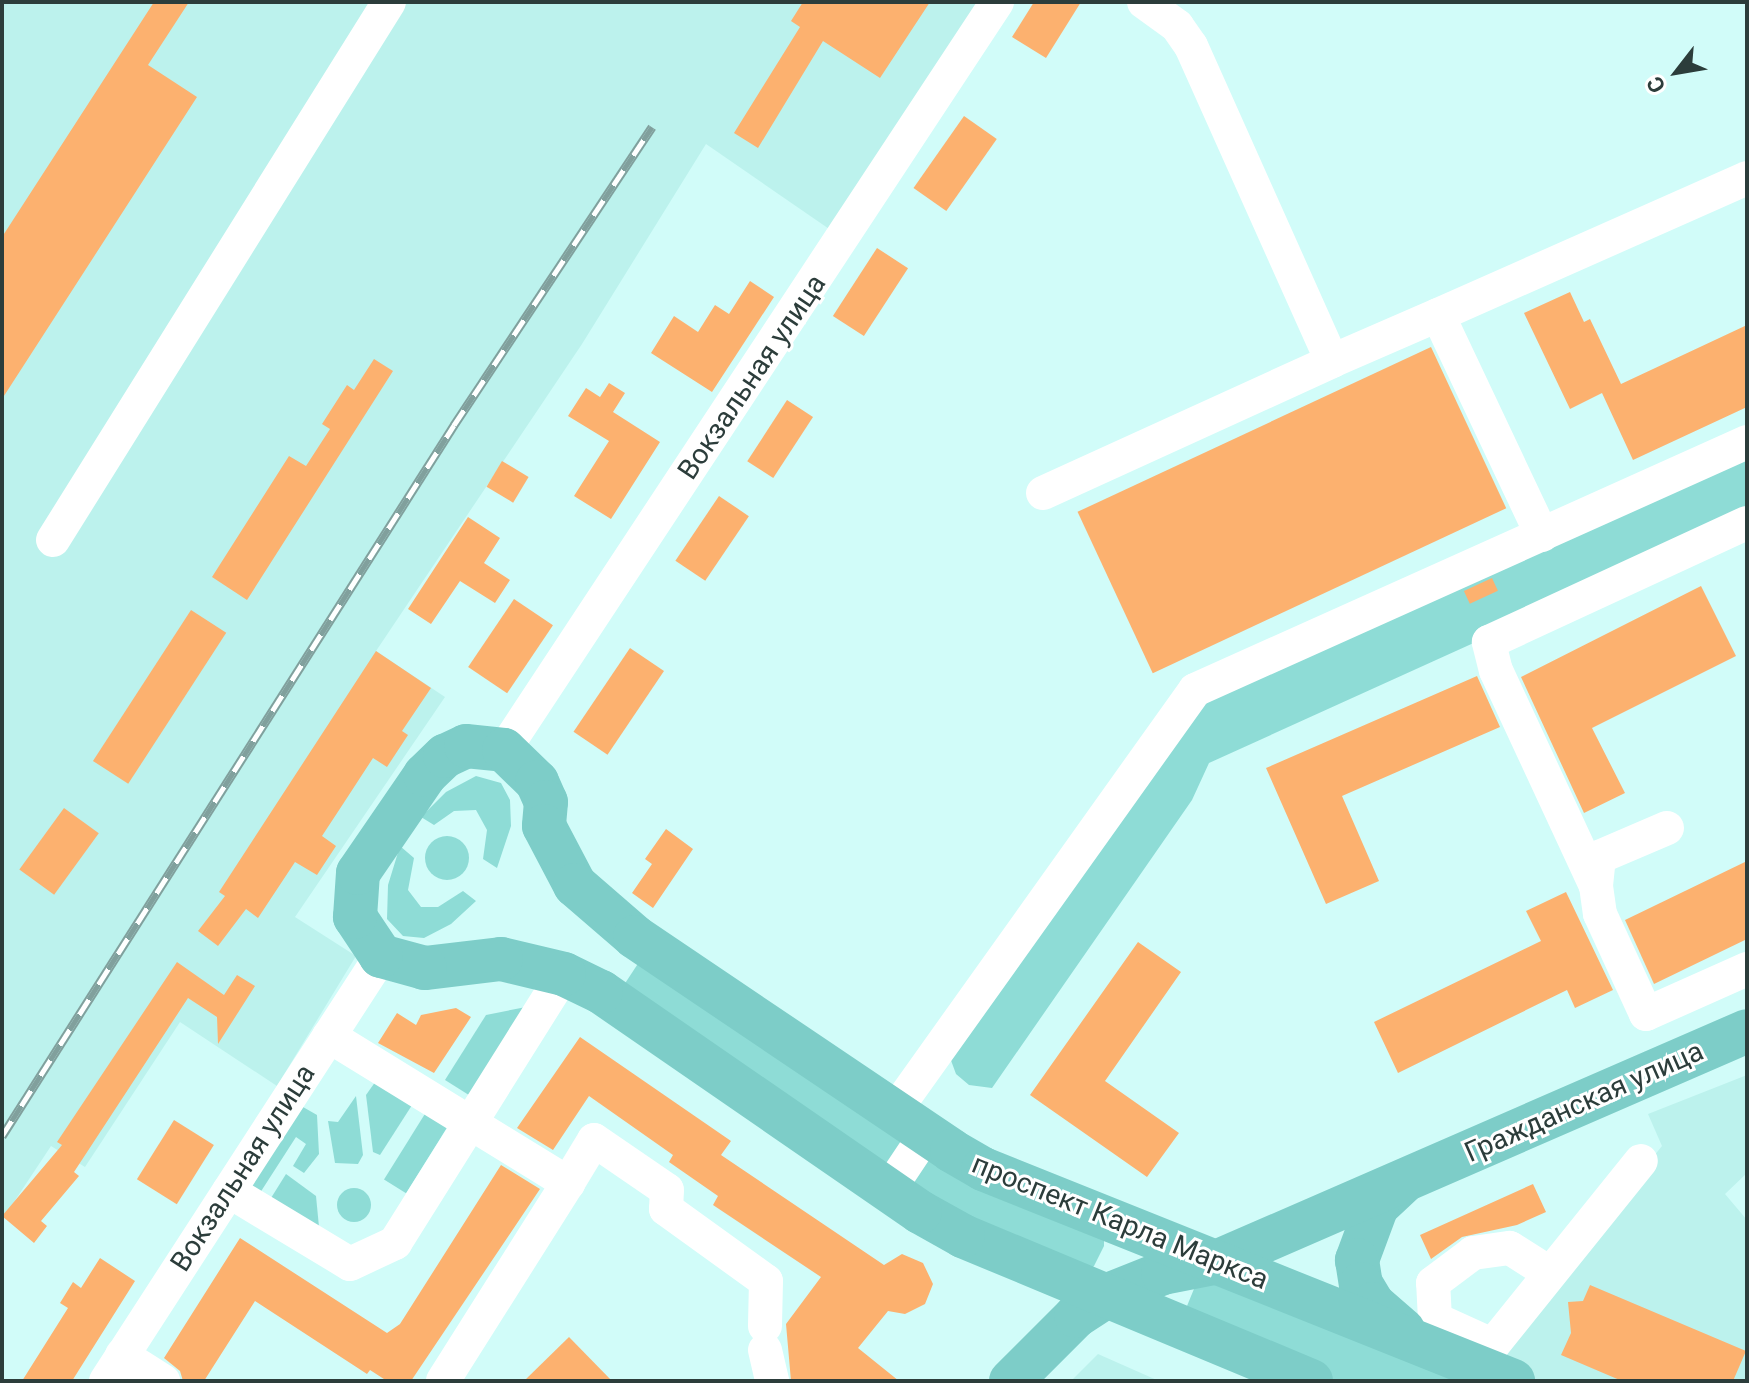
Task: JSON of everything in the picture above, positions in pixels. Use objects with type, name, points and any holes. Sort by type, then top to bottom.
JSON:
[{"type":"main road","points":[[504,750],[466,746],[445,756],[425,775],[358,873],[355,917],[381,956],[425,968],[447,962],[501,959],[564,974],[601,992],[888,1191],[963,1236],[1311,1381]]},
{"type":"main road","name":"проспект Карла Маркса","points":[[504,750],[537,782],[546,802],[544,826],[575,885],[635,937],[983,1169],[1214,1263],[1418,1341],[1494,1364]]},
{"type":"main road","name":"Гражданская улица","points":[[1011,1381],[1076,1316],[1108,1295],[1163,1273],[1214,1263],[1747,1031]]},
{"type":"main road","name":"Гражданская улица","points":[[1418,1341],[1373,1304],[1361,1284],[1357,1260],[1377,1206],[1420,1171]]},
{"type":"street","points":[[53,540],[389,2]]},
{"type":"street","name":"Вокзальная улица","points":[[504,750],[997,2]]},
{"type":"street","points":[[1144,2],[1177,26],[1191,46],[1332,361]]},
{"type":"street","points":[[1043,493],[1332,361],[1747,178]]},
{"type":"street","points":[[1438,315],[1542,535]]},
{"type":"street","points":[[888,1191],[910,1123],[1183,700],[1213,679],[1747,442]]},
{"type":"street","points":[[1596,886],[1496,671],[1489,642],[1747,523]]},
{"type":"street","points":[[1667,828],[1599,857],[1596,886],[1600,914],[1646,1014],[1747,969]]},
{"type":"street","name":"Вокзальная улица","points":[[114,1368],[381,956]]},
{"type":"street","points":[[229,1191],[350,1264],[395,1243],[564,974]]},
{"type":"street","points":[[329,1036],[568,1183]]},
{"type":"street","points":[[443,1381],[594,1140],[667,1190],[666,1209],[766,1281],[767,1352]]},
{"type":"street","points":[[1548,1272],[1510,1248],[1473,1253],[1433,1283],[1435,1319],[1494,1364],[1548,1272],[1641,1161]]},
{"type":"street","points":[[114,1368],[163,1381]]},
{"type":"shaded area","points":[[2,2],[988,2],[835,233],[706,144],[582,344],[376,651],[445,697],[295,917],[356,956],[277,1086],[180,1022],[85,1167],[51,1146],[2,1220]]},
{"type":"shaded area","points":[[1747,443],[1747,519],[1209,763],[1192,800],[992,1088],[969,1085],[956,1074],[949,1055],[1192,698]]},
{"type":"shaded area","points":[[476,776],[501,783],[510,800],[511,826],[497,868],[483,859],[487,830],[476,810],[454,811],[434,825],[421,817],[446,792]]},
{"type":"shaded area","points":[[447,836],[463,842],[469,858],[463,874],[447,880],[431,874],[425,858],[431,842]]},
{"type":"shaded area","points":[[400,846],[414,858],[408,890],[421,907],[438,907],[463,891],[476,901],[451,924],[424,938],[403,936],[387,919],[388,885]]},
{"type":"shaded area","points":[[643,956],[1104,1234],[1104,1246],[1094,1266],[1086,1273],[967,1225],[620,991]]},
{"type":"shaded area","points":[[526,1007],[480,1102],[445,1080],[486,1015]]},
{"type":"shaded area","points":[[1747,1075],[1747,1173],[1725,1194],[1747,1220],[1747,1381],[1537,1381],[1488,1361],[1662,1146],[1648,1114]]},
{"type":"shaded area","points":[[378,1078],[414,1102],[380,1155],[373,1152],[366,1095]]},
{"type":"shaded area","points":[[356,1096],[363,1155],[358,1164],[335,1163],[328,1121],[338,1122]]},
{"type":"shaded area","points":[[303,1107],[317,1115],[319,1154],[304,1173],[293,1166],[306,1144],[296,1137],[258,1196],[247,1188]]},
{"type":"shaded area","points":[[428,1109],[450,1123],[406,1193],[384,1179]]},
{"type":"shaded area","points":[[286,1174],[316,1196],[319,1227],[266,1206]]},
{"type":"shaded area","points":[[354,1188],[366,1193],[371,1205],[366,1217],[354,1222],[342,1217],[337,1205],[342,1193]]},
{"type":"shaded area","points":[[1211,1278],[1458,1381],[1335,1381],[1195,1322],[1187,1306],[1196,1284]]},
{"type":"shaded area","points":[[1098,1354],[1159,1381],[1071,1381]]},
{"type":"building","points":[[154,2],[189,2],[148,65],[197,97],[2,399],[2,237]]},
{"type":"building","points":[[803,2],[930,2],[880,78],[823,41],[758,148],[734,133],[800,27],[791,21]]},
{"type":"building","points":[[1034,2],[1081,2],[1046,58],[1012,37]]},
{"type":"building","points":[[964,116],[997,139],[946,211],[914,188]]},
{"type":"building","points":[[877,248],[908,268],[864,336],[833,316]]},
{"type":"building","points":[[750,281],[774,297],[712,392],[651,353],[674,316],[698,332],[715,305],[729,314]]},
{"type":"building","points":[[1570,292],[1584,322],[1590,319],[1621,384],[1747,325],[1747,407],[1633,460],[1602,393],[1570,409],[1524,313]]},
{"type":"building","points":[[1431,347],[1506,508],[1153,673],[1078,512]]},
{"type":"building","points":[[374,359],[393,371],[247,600],[212,577],[289,456],[306,466],[330,429],[322,424],[347,385],[354,390]]},
{"type":"building","points":[[609,383],[625,393],[613,412],[660,442],[611,519],[574,496],[609,441],[568,416],[586,388],[600,397]]},
{"type":"building","points":[[787,400],[813,417],[773,478],[747,461]]},
{"type":"building","points":[[502,461],[529,477],[513,503],[487,487]]},
{"type":"building","points":[[719,496],[749,516],[705,581],[675,561]]},
{"type":"building","points":[[468,517],[500,538],[484,563],[510,580],[495,603],[460,581],[431,624],[408,609]]},
{"type":"building","points":[[1492,578],[1498,591],[1470,604],[1464,591]]},
{"type":"building","points":[[1701,586],[1736,656],[1592,728],[1625,793],[1584,813],[1521,677]]},
{"type":"building","points":[[514,599],[553,625],[507,693],[468,667]]},
{"type":"building","points":[[191,610],[226,633],[128,784],[93,761]]},
{"type":"building","points":[[630,648],[664,671],[608,755],[574,732]]},
{"type":"building","points":[[376,651],[431,688],[402,731],[408,735],[387,767],[373,758],[322,836],[336,846],[317,875],[295,862],[258,918],[246,909],[218,946],[198,931],[225,896],[219,892]]},
{"type":"building","points":[[1477,676],[1500,727],[1342,796],[1379,881],[1326,904],[1266,768]]},
{"type":"building","points":[[64,808],[99,833],[54,895],[19,869]]},
{"type":"building","points":[[666,829],[693,849],[653,908],[632,893],[652,864],[645,859]]},
{"type":"building","points":[[1747,861],[1747,939],[1654,984],[1625,920]]},
{"type":"building","points":[[1566,892],[1613,990],[1575,1008],[1567,990],[1398,1073],[1374,1022],[1541,941],[1526,911]]},
{"type":"building","points":[[1138,942],[1181,972],[1105,1081],[1179,1133],[1147,1177],[1030,1095]]},
{"type":"building","points":[[177,962],[224,995],[237,975],[255,986],[218,1044],[217,1017],[188,998],[74,1172],[79,1176],[41,1221],[47,1226],[34,1243],[2,1216],[62,1145],[57,1142]]},
{"type":"building","points":[[456,1008],[471,1017],[434,1073],[378,1043],[397,1013],[416,1025],[421,1015]]},
{"type":"building","points":[[580,1037],[731,1141],[721,1155],[884,1265],[902,1254],[923,1263],[933,1284],[925,1304],[905,1314],[888,1311],[858,1348],[899,1381],[791,1381],[786,1324],[821,1277],[713,1205],[718,1196],[669,1162],[673,1155],[589,1096],[553,1150],[517,1128]]},
{"type":"building","points":[[174,1120],[214,1145],[177,1204],[137,1179]]},
{"type":"building","points":[[501,1165],[540,1189],[411,1381],[387,1381],[370,1370],[367,1374],[255,1301],[204,1381],[183,1381],[180,1371],[164,1358],[240,1238],[387,1333],[400,1324]]},
{"type":"building","points":[[1533,1184],[1546,1212],[1517,1225],[1462,1237],[1431,1259],[1420,1235]]},
{"type":"building","points":[[100,1258],[135,1281],[72,1381],[22,1381],[68,1308],[60,1303],[73,1282],[81,1288]]},
{"type":"building","points":[[1590,1285],[1746,1351],[1733,1381],[1622,1381],[1561,1355],[1571,1333],[1568,1302],[1583,1301]]},
{"type":"building","points":[[569,1337],[612,1381],[524,1381]]},
{"type":"railway","points":[[2,1136],[454,425],[652,127]]}]
